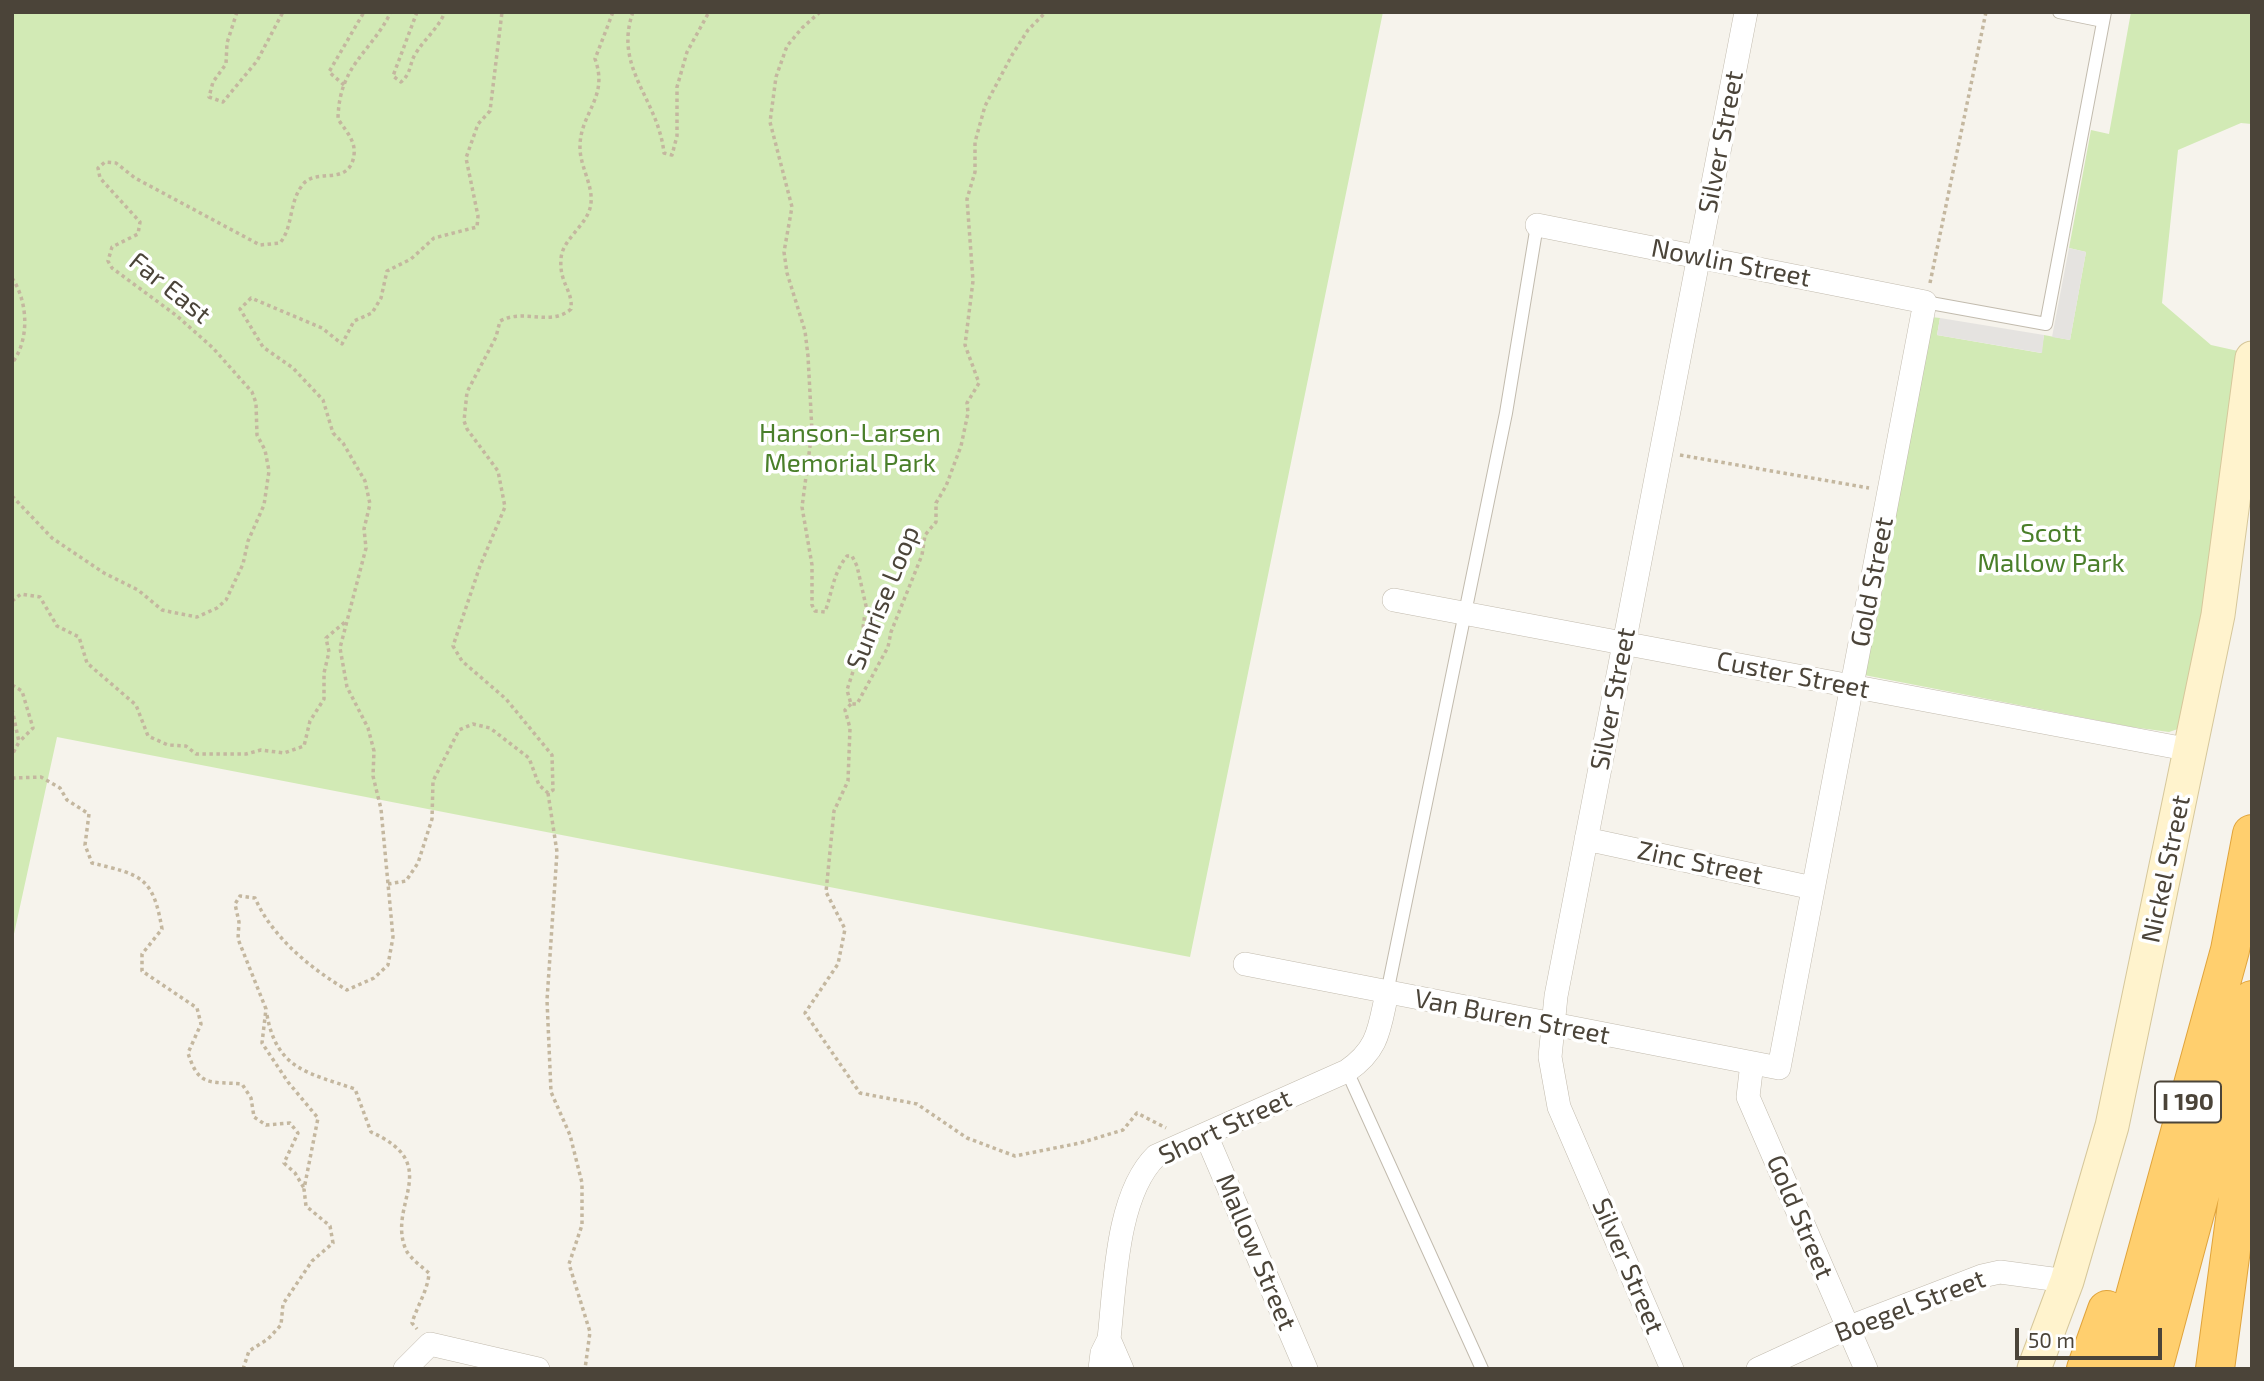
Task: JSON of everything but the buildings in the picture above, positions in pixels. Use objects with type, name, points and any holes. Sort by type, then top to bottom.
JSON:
[{"type":"highway","name":"I 190","points":[[2115,1369],[2230,950],[2252,834]]},
{"type":"highway","points":[[2086,1369],[2230,950]]},
{"type":"highway","name":"I 190","points":[[2153,1369],[2252,1000]]},
{"type":"highway","points":[[2215,1369],[2252,1092]]},
{"type":"main road","name":"Nickel Street","points":[[2034,1369],[2067,1280],[2112,1126],[2191,750],[2228,556],[2252,358]]},
{"type":"street","name":"Silver Street","points":[[1672,1369],[1559,1107],[1550,1057],[1553,1024],[1586,839],[1746,12]]},
{"type":"street","name":"Nowlin Street","points":[[1537,225],[1925,302]]},
{"type":"street","name":"Gold Street","points":[[1779,1068],[1925,302]]},
{"type":"street","name":"Custer Street","points":[[1394,600],[2191,750]]},
{"type":"street","name":"Zinc Street","points":[[1586,839],[1813,888]]},
{"type":"street","name":"Van Buren Street","points":[[1245,964],[1779,1068]]},
{"type":"street","name":"Short Street","points":[[1100,1369],[1102,1353],[1109,1339],[1124,1226],[1142,1169],[1156,1156],[1347,1071],[1373,1049],[1387,993]]},
{"type":"street","name":"Gold Street","points":[[1752,1063],[1748,1097],[1866,1369]]},
{"type":"street","name":"Mallow Street","points":[[1206,1135],[1306,1369]]},
{"type":"street","name":"Boegel Street","points":[[1758,1369],[1847,1328],[1963,1282],[2000,1272],[2067,1280]]},
{"type":"street","points":[[1109,1339],[1122,1369]]},
{"type":"street","points":[[405,1369],[430,1344],[538,1369]]},
{"type":"lane","points":[[1925,302],[2046,324],[2104,17],[2059,12]]},
{"type":"lane","points":[[1387,993],[1506,413],[1537,225]]},
{"type":"lane","points":[[1347,1071],[1482,1369]]},
{"type":"path","points":[[237,12],[227,43],[226,64],[213,82],[209,97],[223,102],[257,61],[284,12]]},
{"type":"path","points":[[344,85],[329,72],[337,53],[364,12]]},
{"type":"path","name":"Far East","points":[[12,496],[52,538],[104,573],[138,590],[162,610],[197,617],[208,614],[226,600],[243,564],[268,488],[268,459],[257,435],[256,403],[247,384],[213,348],[177,316],[112,268],[108,261],[112,247],[138,234],[140,222],[100,178],[98,169],[105,162],[116,163],[135,178],[201,211],[254,242],[267,245],[279,243],[289,224],[296,196],[305,181],[312,177],[343,173],[350,166],[355,148],[353,140],[338,118],[344,85],[355,59],[377,37],[391,12]]},
{"type":"path","points":[[417,12],[419,16],[393,76],[401,82],[409,76],[415,53],[431,36],[445,12]]},
{"type":"path","points":[[430,1344],[412,1323],[420,1299],[428,1286],[429,1273],[406,1250],[402,1227],[410,1188],[409,1171],[402,1153],[394,1142],[370,1132],[355,1089],[325,1082],[289,1063],[272,1039],[266,1009],[238,939],[239,922],[235,904],[240,896],[254,898],[262,915],[276,932],[323,976],[347,989],[374,978],[388,965],[393,937],[381,809],[373,776],[374,751],[368,728],[347,687],[340,648],[366,548],[364,529],[370,504],[365,481],[343,443],[333,433],[323,400],[293,368],[263,347],[240,309],[251,298],[275,311],[322,328],[342,344],[354,321],[372,313],[381,298],[387,271],[411,259],[434,238],[477,227],[478,216],[466,158],[478,124],[490,111],[502,12]]},
{"type":"path","points":[[548,793],[553,790],[552,755],[506,699],[462,661],[453,646],[480,566],[491,546],[505,507],[498,471],[464,421],[467,392],[496,337],[500,321],[508,317],[527,315],[552,318],[564,316],[571,309],[572,298],[561,281],[560,255],[583,222],[591,203],[580,143],[599,90],[601,75],[595,59],[613,12]]},
{"type":"path","points":[[633,12],[625,45],[635,76],[646,93],[662,134],[664,153],[672,155],[677,136],[677,87],[687,52],[709,12]]},
{"type":"path","name":"Sunrise Loop","points":[[820,12],[793,37],[785,53],[776,77],[770,122],[792,207],[784,253],[787,273],[805,331],[808,356],[812,431],[802,507],[812,565],[812,605],[815,611],[825,612],[828,593],[841,564],[847,556],[852,556],[866,606],[860,650],[847,690],[851,704],[857,704],[888,647],[891,632],[922,555],[925,535],[936,522],[936,503],[946,486],[961,446],[968,413],[967,403],[977,389],[978,376],[965,345],[973,281],[967,199],[975,172],[975,142],[985,106],[1012,55],[1028,30],[1046,12]]},
{"type":"path","points":[[1925,302],[1986,12]]},
{"type":"path","points":[[12,278],[24,304],[22,346],[12,363]]},
{"type":"path","points":[[1661,452],[1889,492]]},
{"type":"path","points":[[12,601],[21,594],[40,597],[57,626],[79,637],[87,663],[136,705],[148,736],[167,745],[186,746],[196,754],[246,754],[261,750],[284,753],[304,746],[310,721],[324,699],[324,673],[329,652],[326,638],[346,621]]},
{"type":"path","points":[[12,685],[22,691],[33,728],[19,742],[12,755]]},
{"type":"path","points":[[851,704],[845,710],[850,728],[848,781],[834,811],[826,892],[845,929],[838,964],[805,1013],[860,1093],[917,1104],[967,1138],[1015,1156],[1080,1143],[1123,1130],[1137,1113],[1168,1129],[1206,1135]]},
{"type":"path","points":[[12,709],[19,742]]},
{"type":"path","points":[[388,884],[406,881],[418,863],[432,819],[433,781],[459,730],[473,724],[490,728],[530,758],[539,785],[548,793],[557,852],[547,1000],[551,1092],[570,1135],[582,1183],[582,1225],[569,1264],[590,1332],[585,1369]]},
{"type":"path","points":[[12,778],[41,777],[60,788],[67,800],[89,814],[85,845],[92,863],[138,874],[157,898],[162,929],[142,954],[142,971],[197,1008],[201,1024],[188,1053],[194,1072],[206,1083],[242,1084],[251,1098],[254,1117],[266,1125],[290,1123],[298,1133],[284,1163],[295,1173],[304,1189]]},
{"type":"path","points":[[243,1369],[249,1351],[268,1339],[281,1325],[283,1304],[312,1261],[332,1243],[330,1226],[306,1206],[304,1189],[318,1118],[288,1082],[262,1043],[266,1009]]},
{"type":"green space","name":"Hanson-Larsen Memorial Park","points":[[12,12],[1383,12],[1190,957],[57,737],[12,943]]},
{"type":"green space","name":"Scott Mallow Park","points":[[2131,12],[2252,12],[2252,124],[2241,123],[2178,150],[2162,303],[2211,345],[2238,351],[2208,585],[2178,729],[2169,732],[1864,675],[1931,317],[1940,318],[1937,335],[2041,353],[2044,335],[2070,340],[2086,252],[2069,248],[2091,130],[2109,134]]},
{"type":"shaded area","points":[[2069,248],[2086,252],[2070,340],[2052,337]]},
{"type":"shaded area","points":[[1940,318],[2044,335],[2042,353],[1937,335]]}]
